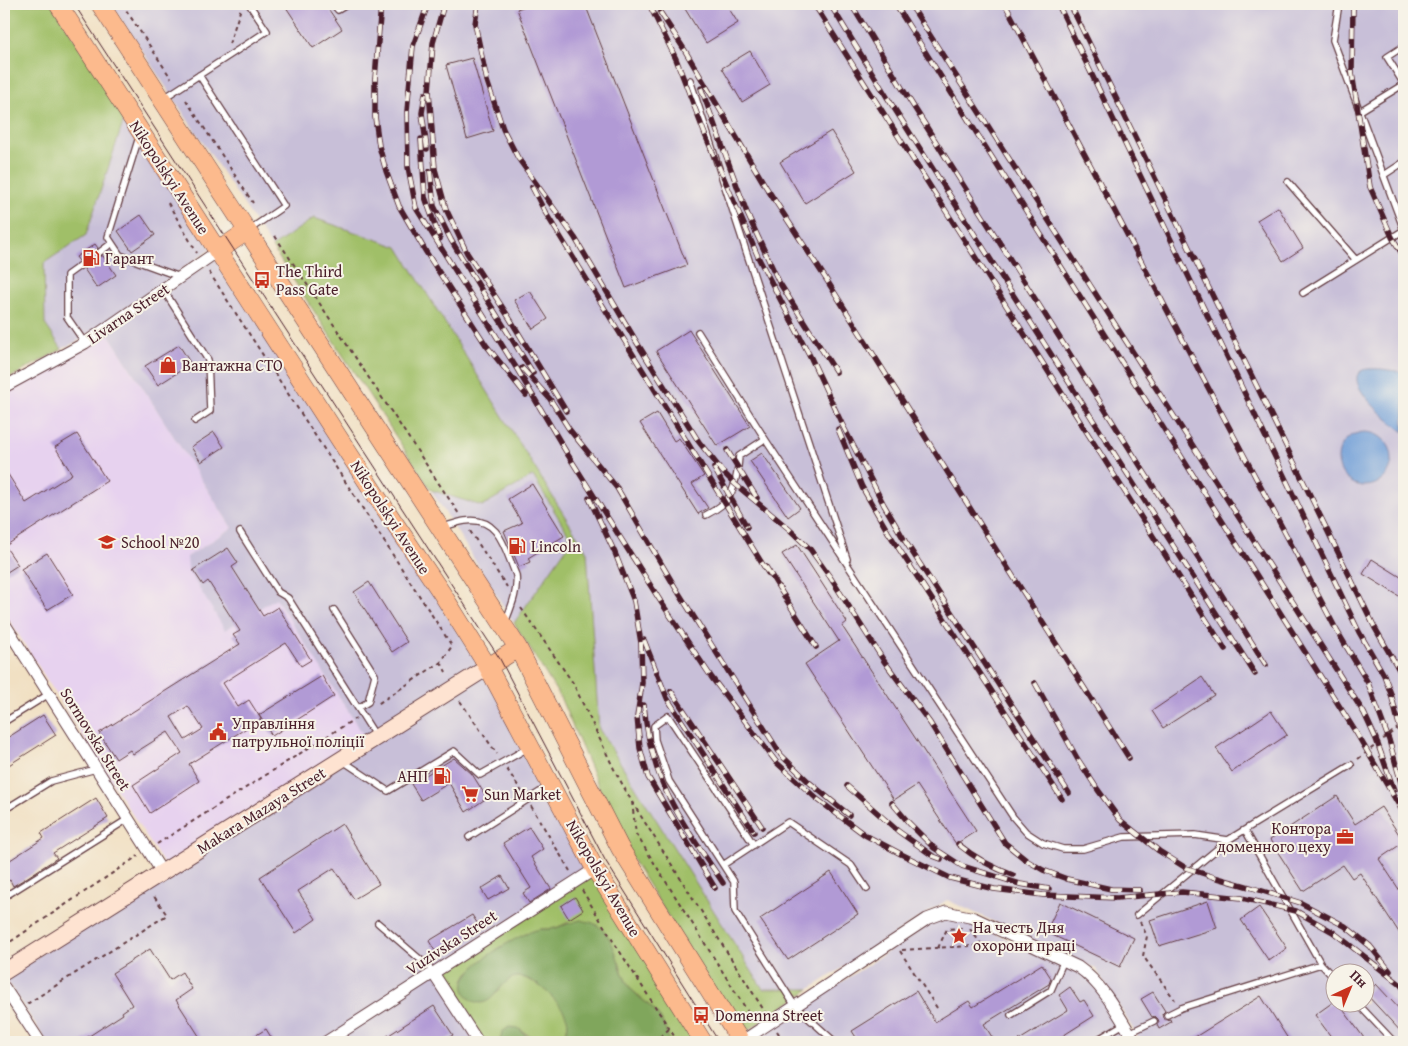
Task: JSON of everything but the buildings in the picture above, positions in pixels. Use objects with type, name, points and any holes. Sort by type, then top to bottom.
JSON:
[{"type":"main road","name":"Nikopolskyi Avenue","points":[[58,4],[488,666],[595,869],[703,1042]]},
{"type":"main road","name":"Nikopolskyi Avenue","points":[[100,4],[518,648],[620,848],[741,1042]]},
{"type":"main road","name":"Livarna Street","points":[[218,251],[247,231]]},
{"type":"main road","name":"Makara Mazaya Street","points":[[4,972],[518,648]]},
{"type":"street","name":"Livarna Street","points":[[4,387],[85,343],[218,251]]},
{"type":"street","name":"Sormovska Street","points":[[4,623],[162,872]]},
{"type":"street","name":"Vuzivska Street","points":[[326,1042],[595,869]]},
{"type":"street","points":[[741,1042],[927,919],[946,912],[974,918],[1078,967],[1094,980],[1130,1034]]},
{"type":"street","points":[[433,973],[478,1042]]},
{"type":"street","points":[[4,987],[40,1042]]},
{"type":"lane","points":[[162,100],[267,31],[249,4]]},
{"type":"lane","points":[[333,4],[338,10],[348,4]]},
{"type":"lane","points":[[1303,293],[1404,230],[1333,40],[1339,4]]},
{"type":"lane","points":[[1360,111],[1404,84],[1387,57],[1404,46]]},
{"type":"lane","points":[[199,76],[284,206],[247,231]]},
{"type":"lane","points":[[690,80],[850,568]]},
{"type":"lane","points":[[141,132],[108,237],[120,255],[180,277]]},
{"type":"lane","points":[[1384,175],[1404,162]]},
{"type":"lane","points":[[1288,182],[1356,260]]},
{"type":"lane","points":[[100,252],[112,243]]},
{"type":"lane","points":[[81,265],[67,275],[67,317],[85,343]]},
{"type":"lane","points":[[163,289],[208,360],[210,411],[195,421]]},
{"type":"lane","points":[[698,332],[765,439],[1013,817],[1026,832],[1043,843],[1063,849],[1084,849],[1124,837],[1195,835],[1228,840]]},
{"type":"lane","points":[[706,515],[724,504],[729,496],[737,476],[739,456],[765,439]]},
{"type":"lane","points":[[441,528],[463,521],[478,521],[486,523],[498,533],[516,575],[514,598],[504,626]]},
{"type":"lane","points":[[240,532],[278,592],[288,598],[376,737]]},
{"type":"lane","points":[[334,610],[375,675],[368,702],[358,708]]},
{"type":"lane","points":[[4,722],[49,694]]},
{"type":"lane","points":[[754,845],[668,716],[654,726],[655,740],[669,782],[734,882],[735,911],[795,1006],[835,1042]]},
{"type":"lane","points":[[340,759],[388,792],[454,751],[480,775],[530,747]]},
{"type":"lane","points":[[1137,915],[1228,840],[1351,765]]},
{"type":"lane","points":[[4,810],[51,781],[96,769]]},
{"type":"lane","points":[[469,837],[551,785]]},
{"type":"lane","points":[[4,897],[128,819]]},
{"type":"lane","points":[[723,865],[788,822],[851,865],[867,889]]},
{"type":"lane","points":[[1245,830],[1321,964],[1326,969]]},
{"type":"lane","points":[[378,923],[429,967],[433,973]]},
{"type":"lane","points":[[1011,1015],[1051,990],[1064,960]]},
{"type":"lane","points":[[1167,1015],[1181,1008],[1321,964]]},
{"type":"lane","points":[[1367,1014],[1394,1042]]},
{"type":"lane","points":[[1121,1042],[1130,1034],[1154,1021]]},
{"type":"lane","points":[[1081,1042],[1130,1034]]},
{"type":"path","points":[[122,4],[171,78]]},
{"type":"path","points":[[224,59],[242,4]]},
{"type":"path","points":[[186,100],[254,203]]},
{"type":"path","points":[[275,236],[514,598],[573,683],[632,802],[765,1012]]},
{"type":"path","points":[[4,946],[147,850],[441,662],[452,646],[208,270]]},
{"type":"path","points":[[441,662],[446,672]]},
{"type":"path","points":[[458,699],[503,762],[613,941],[678,1042]]},
{"type":"path","points":[[1351,765],[1404,723]]},
{"type":"path","points":[[632,802],[636,834],[753,1020]]},
{"type":"path","points":[[18,1009],[167,915],[153,894]]},
{"type":"path","points":[[1137,915],[1147,936],[1143,956],[1181,1008]]},
{"type":"path","points":[[938,948],[947,929],[970,928],[982,945]]},
{"type":"path","points":[[939,1011],[900,950],[1010,944]]},
{"type":"path","points":[[654,1042],[669,1029]]},
{"type":"path","points":[[777,1031],[784,1042]]},
{"type":"shaded area","points":[[111,4],[1404,4],[1404,1042],[1141,1042],[1096,969],[947,900],[810,989],[763,989],[599,729],[587,552],[398,247],[314,218],[272,247]]},
{"type":"shaded area","points":[[125,117],[211,249],[80,340],[62,349],[45,324],[44,263],[86,235]]},
{"type":"shaded area","points":[[216,258],[481,667],[366,739],[276,598],[225,630],[188,570],[187,557],[232,528],[108,333]]},
{"type":"shaded area","points":[[108,333],[232,528],[187,557],[276,597],[366,739],[165,866],[4,612],[4,393],[88,347]]},
{"type":"shaded area","points":[[533,476],[572,540],[514,623],[431,490],[482,506]]},
{"type":"shaded area","points":[[485,673],[593,875],[484,1042],[47,1042],[4,977]]},
{"type":"shaded area","points":[[948,912],[1089,976],[1130,1042],[751,1042]]},
{"type":"green space","points":[[4,4],[52,4],[125,117],[86,235],[44,263],[45,324],[62,349],[4,381]]},
{"type":"green space","points":[[314,218],[398,247],[587,552],[599,729],[763,989],[810,989],[742,1034],[625,848],[560,697],[514,623],[572,540],[533,476],[482,506],[431,490],[272,247]]},
{"type":"green space","points":[[593,875],[697,1042],[670,1042],[661,1019],[631,989],[624,977],[619,962],[569,922],[556,928],[540,929],[500,947],[468,973],[464,980],[497,993],[513,977],[528,979],[546,990],[561,1005],[568,1019],[567,1029],[564,1034],[553,1040],[541,1040],[518,1028],[499,1040],[500,1042],[484,1042],[439,974]]},
{"type":"green space","points":[[581,920],[593,923],[607,935],[626,981],[631,989],[656,1013],[670,1042],[553,1042],[566,1032],[568,1021],[566,1015],[545,990],[527,978],[517,977],[511,979],[486,1002],[473,1001],[466,994],[464,989],[465,981],[470,972],[502,946],[533,931],[556,928]]},
{"type":"green space","points":[[509,1027],[518,1028],[528,1037],[540,1042],[500,1042],[502,1032]]},
{"type":"water","points":[[1381,369],[1404,372],[1404,432],[1372,404],[1358,385],[1357,377],[1361,371]]},
{"type":"water","points":[[1365,432],[1375,434],[1384,440],[1390,449],[1392,459],[1390,469],[1384,478],[1375,484],[1365,486],[1355,484],[1346,478],[1340,469],[1338,459],[1340,449],[1346,440],[1355,434]]},
{"type":"tram line","points":[[74,4],[500,659],[605,860],[719,1042]]},
{"type":"railway","points":[[381,4],[375,79],[375,117],[379,146],[386,171],[399,206],[426,252],[486,345],[526,395]]},
{"type":"railway","points":[[428,4],[413,46],[407,111],[408,167],[416,208],[661,602],[712,678],[777,763],[817,799],[865,835],[950,878],[994,889],[1043,895],[1117,898],[1182,892],[1242,898],[1296,911],[1333,932],[1404,989]]},
{"type":"railway","points":[[444,4],[433,43],[429,91],[435,169],[446,209],[467,253],[566,411]]},
{"type":"railway","points":[[478,4],[475,24],[487,81],[503,129],[518,158],[575,238],[699,442],[735,484],[810,549],[884,661],[930,723],[1005,843],[1026,860],[1043,870],[1067,879],[1111,889],[1140,890]]},
{"type":"railway","points":[[649,4],[676,59],[706,137],[759,259],[811,358],[842,424],[884,505],[905,541],[1069,793]]},
{"type":"railway","points":[[814,4],[1225,649]]},
{"type":"railway","points":[[830,4],[887,97],[1255,674]]},
{"type":"railway","points":[[851,4],[1266,665]]},
{"type":"railway","points":[[895,4],[1357,734],[1403,812],[1404,818]]},
{"type":"railway","points":[[910,4],[1364,713],[1376,739],[1394,790]]},
{"type":"railway","points":[[1005,4],[1337,631],[1368,683],[1389,740],[1404,793]]},
{"type":"railway","points":[[1058,4],[1359,632],[1384,675],[1404,744]]},
{"type":"railway","points":[[1070,4],[1375,628],[1401,673],[1404,682]]},
{"type":"railway","points":[[1353,4],[1352,73],[1370,187],[1392,237],[1404,257]]},
{"type":"railway","points":[[660,12],[766,187],[1129,758]]},
{"type":"railway","points":[[701,88],[747,213],[779,282],[836,372]]},
{"type":"railway","points":[[425,94],[422,113],[427,149]]},
{"type":"railway","points":[[421,139],[425,197],[440,239]]},
{"type":"railway","points":[[430,171],[434,206],[451,240],[533,373]]},
{"type":"railway","points":[[532,187],[545,212],[768,573]]},
{"type":"railway","points":[[522,368],[550,399],[569,429],[617,488],[675,587],[781,755],[810,783],[849,815]]},
{"type":"railway","points":[[838,429],[862,487],[888,532],[1062,799]]},
{"type":"railway","points":[[727,450],[757,498]]},
{"type":"railway","points":[[714,468],[747,527]]},
{"type":"railway","points":[[589,498],[615,553],[634,601],[641,643],[642,683],[637,717],[640,748],[648,777],[715,888]]},
{"type":"railway","points":[[766,567],[816,647]]},
{"type":"railway","points":[[644,640],[667,698],[754,832]]},
{"type":"railway","points":[[1035,683],[1077,758],[1120,820],[1159,851],[1186,868],[1301,903],[1345,926],[1370,946],[1390,971]]},
{"type":"railway","points":[[671,691],[762,827]]},
{"type":"railway","points":[[644,705],[647,731],[653,756],[667,793],[684,825],[723,883]]},
{"type":"railway","points":[[847,786],[898,831],[933,856],[941,859]]},
{"type":"railway","points":[[892,803],[934,848],[962,866],[1020,884],[1049,889]]},
{"type":"railway","points":[[958,844],[984,862],[1013,875]]},
{"type":"place","name":"Гарант","points":[[91,258]]},
{"type":"place","name":"The Third Pass Gate","points":[[262,280]]},
{"type":"place","name":"Вантажна СТО","points":[[168,365]]},
{"type":"place","name":"School №20","points":[[107,542]]},
{"type":"place","name":"Lincoln","points":[[517,546]]},
{"type":"place","name":"Управління патрульної поліції","points":[[218,732]]},
{"type":"place","name":"АНП","points":[[442,776]]},
{"type":"place","name":"Sun Market","points":[[470,794]]},
{"type":"place","name":"Контора доменного цеху","points":[[1345,837]]},
{"type":"place","name":"На честь Дня охорони праці","points":[[959,936]]},
{"type":"place","name":"Domenna Street","points":[[701,1015]]}]
